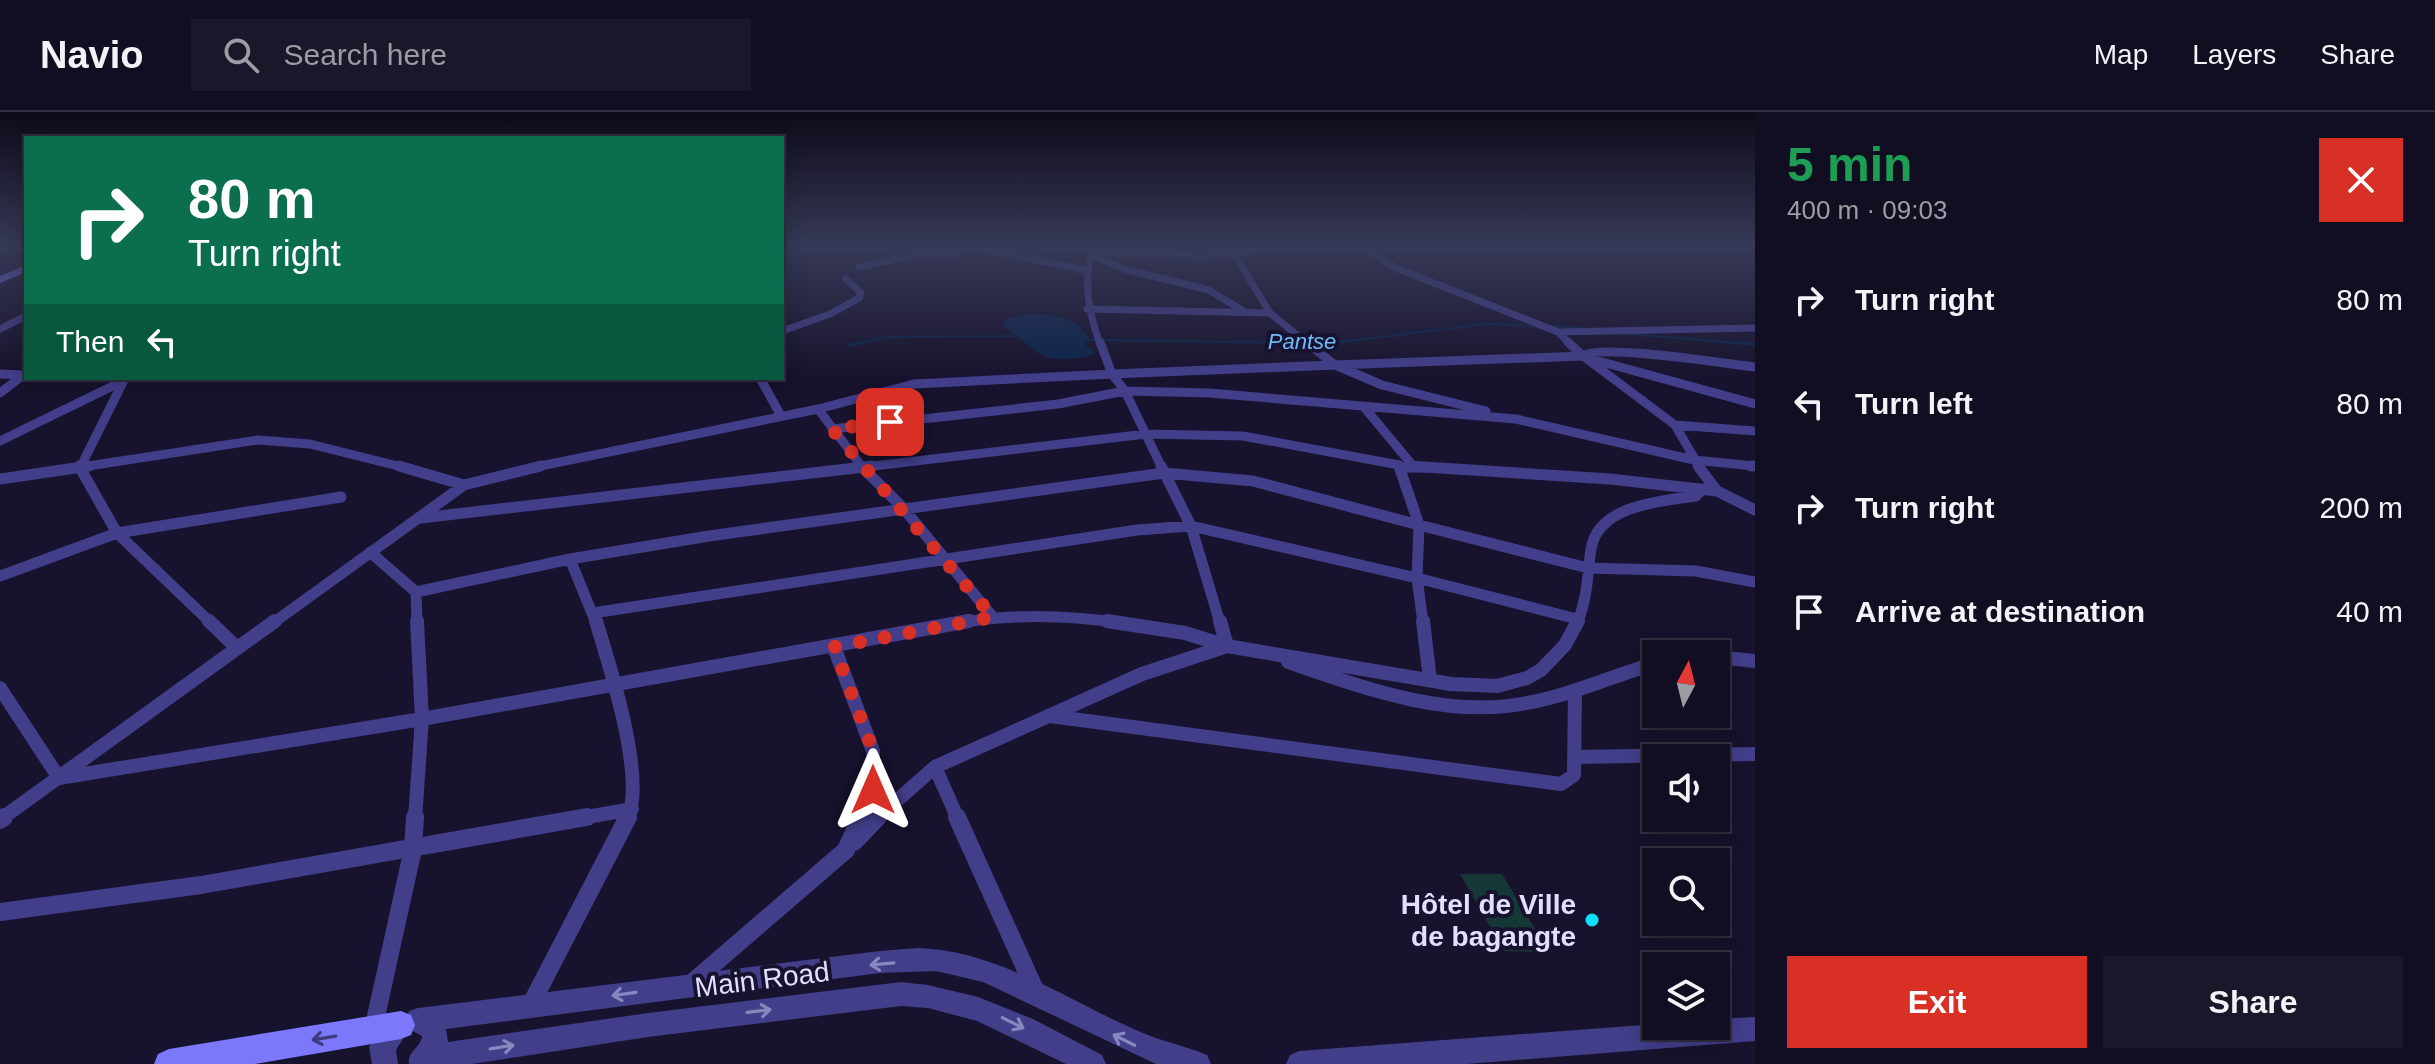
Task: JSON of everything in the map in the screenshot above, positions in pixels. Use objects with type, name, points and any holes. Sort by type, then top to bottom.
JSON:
[{"type":"main road","points":[[169,1064],[398,1025]]},
{"type":"street","points":[[784,330],[830,314],[859,298],[861,293],[856,288]]},
{"type":"street","points":[[1086,288],[1087,309],[1112,374],[1125,391],[1191,526],[1227,646]]},
{"type":"street","points":[[1203,288],[1245,312]]},
{"type":"street","points":[[1255,288],[1270,313],[1340,371],[1365,380],[1694,460],[1755,466]]},
{"type":"street","points":[[1448,288],[1558,332],[1586,358],[1675,425],[1694,460],[1717,491]]},
{"type":"street","points":[[1087,309],[1270,313]]},
{"type":"street","points":[[0,329],[24,317]]},
{"type":"street","points":[[1558,332],[1755,328]]},
{"type":"street","points":[[1586,358],[1588,352],[1626,352],[1755,367]]},
{"type":"street","points":[[0,820],[464,485],[505,473],[818,409],[914,384],[980,378],[1586,358],[1604,360],[1755,404]]},
{"type":"street","points":[[0,374],[24,374]]},
{"type":"street","points":[[0,393],[24,374]]},
{"type":"street","points":[[0,441],[124,380]]},
{"type":"street","points":[[79,466],[125,380]]},
{"type":"street","points":[[761,380],[781,416]]},
{"type":"street","points":[[832,429],[1058,404],[1125,391],[1209,393],[1516,419]]},
{"type":"street","points":[[1364,407],[1413,466]]},
{"type":"street","points":[[818,409],[863,468],[904,509],[993,617]]},
{"type":"street","points":[[1675,425],[1755,431]]},
{"type":"street","points":[[417,518],[1146,434],[1243,436],[1399,465],[1702,489],[1717,491],[1755,510]]},
{"type":"street","points":[[0,479],[258,440],[284,439],[334,448],[464,485]]},
{"type":"street","points":[[1399,465],[1419,525],[1417,578],[1430,680]]},
{"type":"street","points":[[79,466],[117,533],[237,648]]},
{"type":"street","points":[[416,592],[570,559],[1164,473],[1253,481],[1588,568],[1696,571],[1755,582]]},
{"type":"street","points":[[59,778],[422,719],[993,617],[1104,620],[1185,633],[1262,653],[1430,680],[1489,687],[1515,684],[1547,664],[1569,640],[1589,582],[1588,568],[1594,537],[1601,527],[1636,509],[1696,496],[1702,489]]},
{"type":"street","points":[[0,576],[117,533],[341,497]]},
{"type":"street","points":[[593,613],[1137,530],[1191,526],[1577,619]]},
{"type":"street","points":[[370,552],[416,592],[422,719],[398,1025],[382,1047],[385,1064]]},
{"type":"street","points":[[529,1008],[632,809],[632,770],[615,685],[593,613],[570,559]]},
{"type":"street","points":[[691,984],[846,850],[896,798],[935,767],[1142,674],[1227,646]]},
{"type":"street","points":[[834,647],[873,751],[873,790],[846,850]]},
{"type":"street","points":[[1262,653],[1356,685],[1413,700],[1464,708],[1511,706],[1575,690],[1642,668]]},
{"type":"street","points":[[1730,658],[1755,661]]},
{"type":"street","points":[[0,688],[59,778]]},
{"type":"street","points":[[1049,715],[1548,784],[1569,782],[1574,775],[1575,690]]},
{"type":"street","points":[[1574,757],[1755,754]]},
{"type":"street","points":[[935,767],[1036,992]]},
{"type":"street","points":[[0,912],[201,885],[632,809]]},
{"type":"street","points":[[398,1025],[691,984],[846,967],[948,961],[1036,992],[1125,1041],[1161,1056],[1198,1064]]},
{"type":"street","name":"Main Road","points":[[421,1061],[648,1025],[901,994],[939,996],[973,1005],[1093,1064]]},
{"type":"street","points":[[398,1025],[435,1031],[435,1044],[421,1061]]},
{"type":"street","points":[[1299,1064],[1467,1058],[1752,1034]]},
{"type":"green space","points":[[1460,874],[1502,874],[1549,952],[1504,951]]},
{"type":"water","points":[[1023,314],[1062,318],[1078,325],[1089,340],[1084,344],[1095,353],[1068,359],[1042,355],[1004,327],[1004,320]]},
{"type":"waterway","name":"Pantse","points":[[1342,342],[1486,324],[1536,326]]},
{"type":"waterway","name":"Pantse","points":[[1549,326],[1584,328]]},
{"type":"waterway","name":"Pantse","points":[[1628,334],[1729,342]]},
{"type":"waterway","name":"Pantse","points":[[862,343],[889,337],[1022,336]]},
{"type":"waterway","name":"Pantse","points":[[1086,340],[1251,342]]},
{"type":"waterway","name":"Pantse","points":[[1234,342],[1251,342]]},
{"type":"waterway","name":"Pantse","points":[[1251,342],[1342,342]]},
{"type":"waterway","name":"Pantse","points":[[1251,342],[1342,342]]},
{"type":"waterway","name":"Pantse","points":[[1729,342],[1755,344]]},
{"type":"waterway","name":"Pantse","points":[[1729,342],[1752,344]]},
{"type":"waterway","name":"Pantse","points":[[849,345],[862,343]]},
{"type":"waterway","name":"Pantse","points":[[855,344],[862,343]]},
{"type":"place","name":"Hôtel de Ville de bagangte","points":[[1592,920]]},
{"type":"route","points":[[873,790],[873,751],[866,725],[834,647],[993,617],[904,509],[863,468],[832,429],[890,422]]}]
